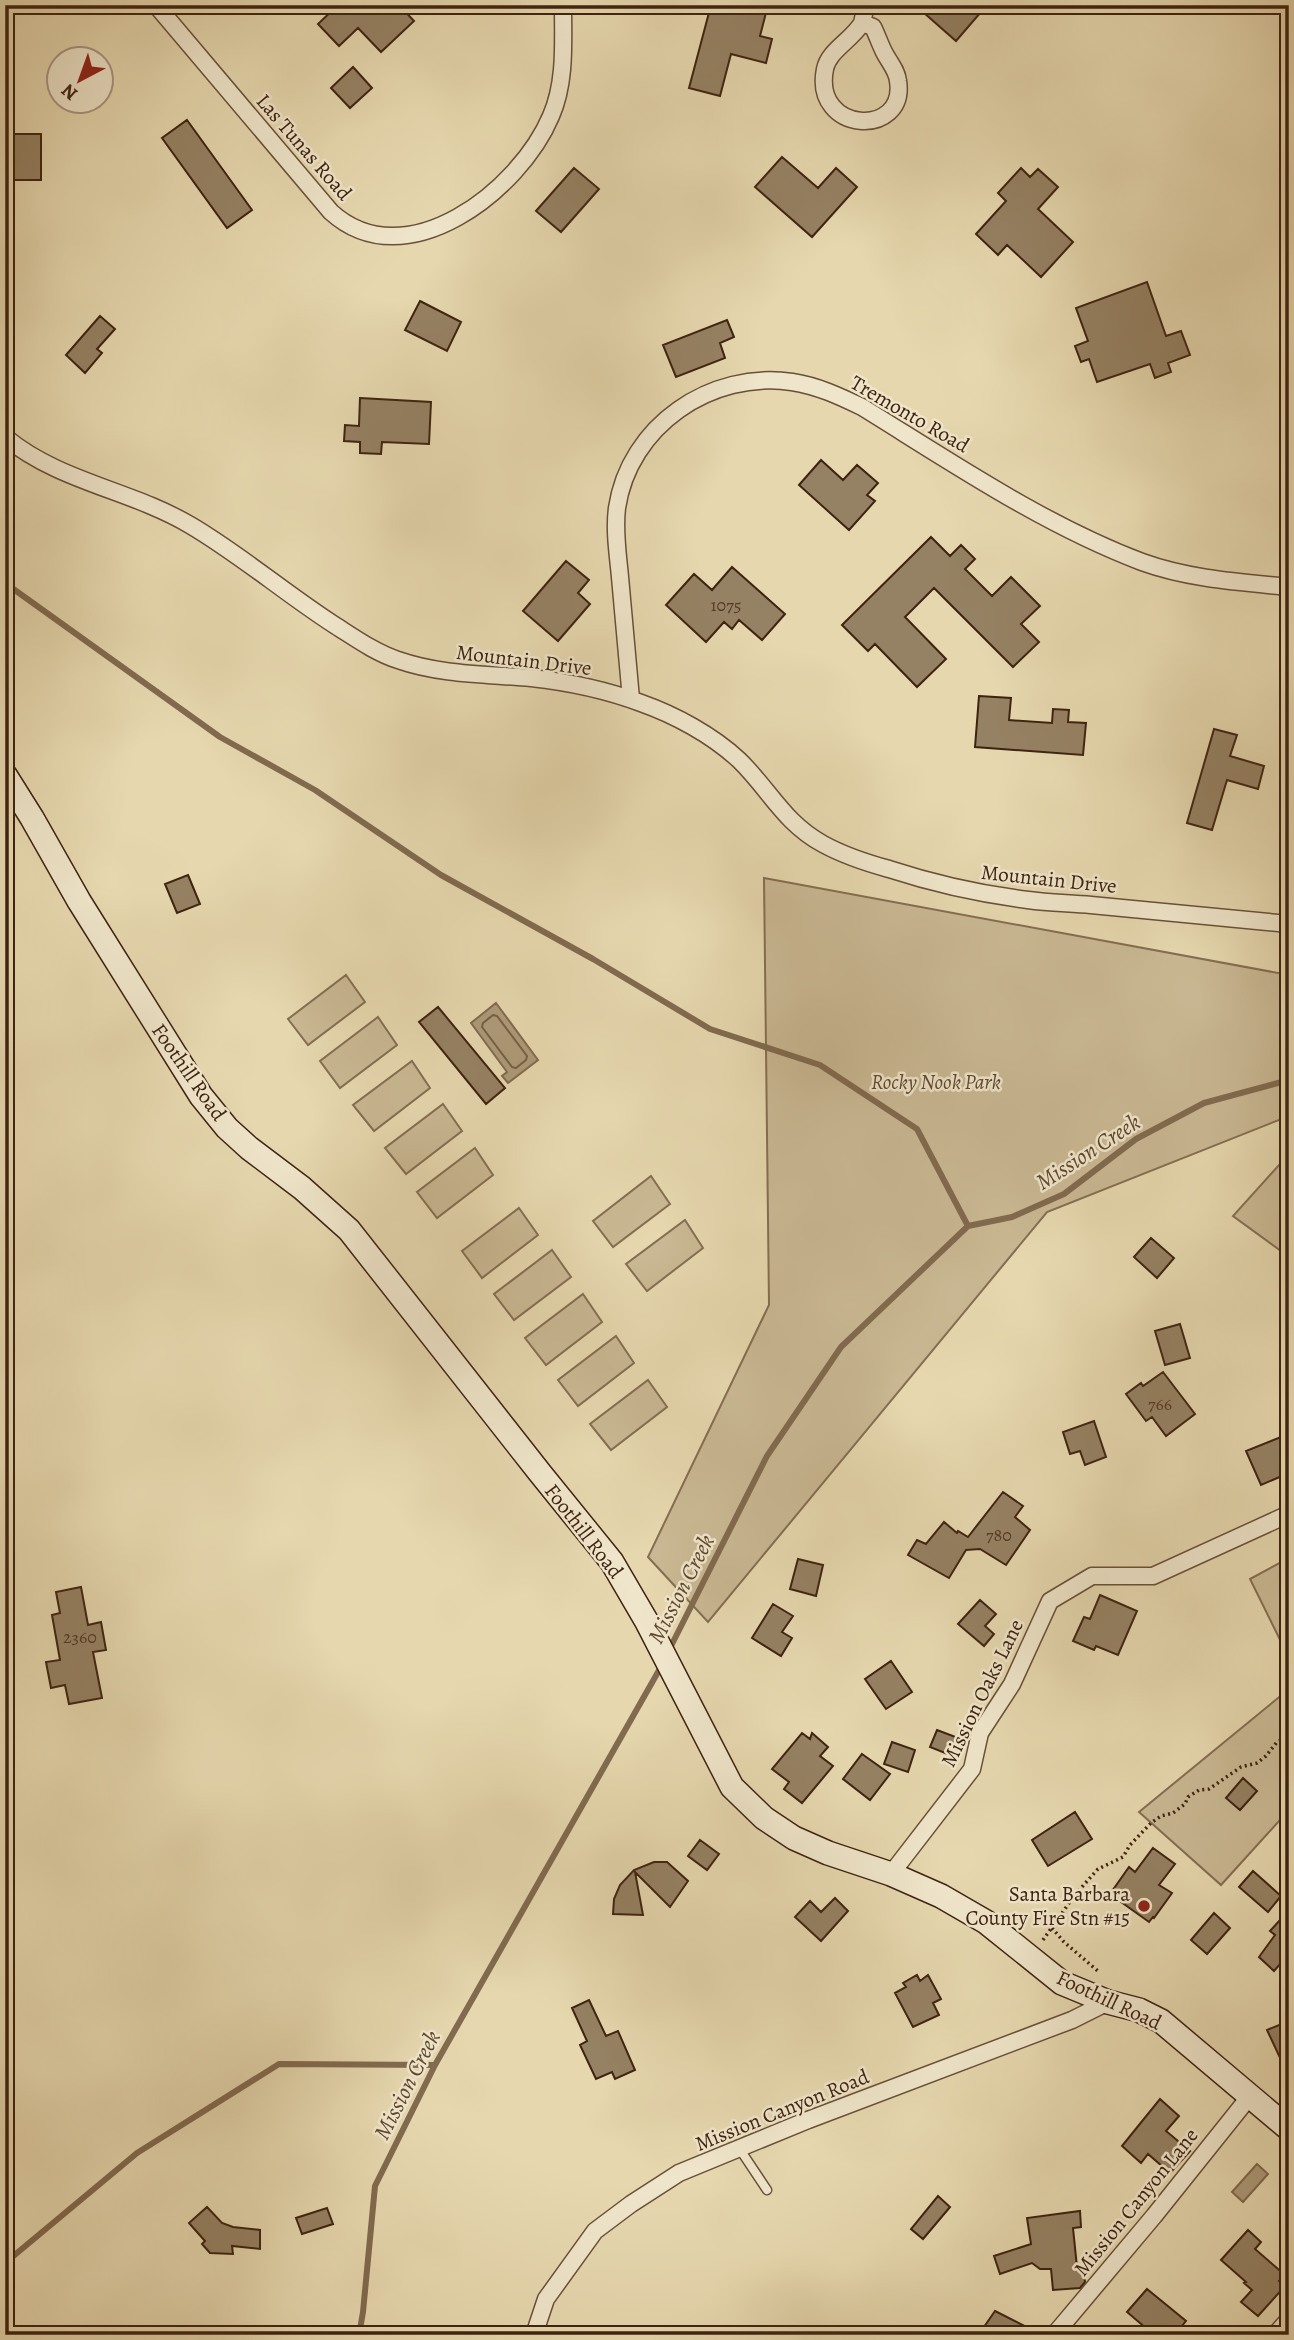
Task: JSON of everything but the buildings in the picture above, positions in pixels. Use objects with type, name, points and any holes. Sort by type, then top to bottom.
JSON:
[{"type":"main road","name":"Foothill Road","points":[[5,775],[79,901],[201,1096],[227,1128],[249,1148],[302,1188],[349,1230],[612,1562],[647,1622],[732,1787],[764,1818],[794,1838],[828,1853],[891,1874],[941,1896],[986,1922],[1062,1983],[1108,2002],[1139,2010],[1161,2021],[1289,2129]]},
{"type":"street","name":"Las Tunas Road","points":[[156,5],[331,212],[341,221],[364,233],[392,238],[422,231],[479,204],[505,183],[536,147],[552,115],[559,92],[563,5]]},
{"type":"street","points":[[862,23],[873,27],[895,70],[899,91],[889,111],[881,117],[858,122],[838,113],[826,93],[824,79],[830,57],[856,33],[862,23],[866,5]]},
{"type":"street","name":"Tremonto Road","points":[[631,699],[617,538],[617,511],[621,488],[643,443],[679,408],[710,393],[754,382],[789,382],[834,394],[862,407],[1029,507],[1091,540],[1143,562],[1213,580],[1289,587]]},
{"type":"street","name":"Mountain Drive","points":[[5,438],[17,448],[50,466],[83,481],[144,502],[186,522],[226,546],[321,617],[396,660],[455,673],[575,684],[631,699],[683,722],[740,761],[785,816],[800,830],[825,845],[873,864],[939,884],[1031,901],[1289,924]]},
{"type":"street","name":"Mission Oaks Lane","points":[[891,1874],[972,1769],[980,1733],[1012,1684],[1050,1601],[1092,1576],[1153,1576],[1289,1514]]},
{"type":"street","name":"Mission Canyon Road","points":[[534,2335],[546,2299],[595,2231],[679,2173],[1072,2020],[1108,2002]]},
{"type":"street","name":"Mission Canyon Lane","points":[[1054,2335],[1250,2096]]},
{"type":"street","points":[[1275,2335],[1289,2319]]},
{"type":"lane","points":[[739,2148],[767,2190]]},
{"type":"path","points":[[1031,1956],[1088,1879],[1098,1869],[1124,1857],[1130,1845],[1151,1823],[1161,1816],[1173,1813],[1199,1790],[1209,1789],[1234,1771],[1257,1763],[1277,1741],[1289,1735]]},
{"type":"path","points":[[1052,1928],[1099,1972]]},
{"type":"green space","name":"Rocky Nook Park","points":[[764,878],[1289,975],[1289,1116],[1047,1212],[708,1622],[648,1557],[769,1305]]},
{"type":"green space","points":[[346,975],[365,1002],[308,1045],[288,1019]]},
{"type":"green space","points":[[378,1017],[397,1045],[340,1088],[320,1061]]},
{"type":"green space","points":[[412,1061],[430,1088],[374,1131],[353,1105]]},
{"type":"green space","points":[[443,1104],[462,1131],[406,1174],[385,1148]]},
{"type":"green space","points":[[475,1148],[493,1175],[437,1218],[417,1192]]},
{"type":"green space","points":[[1289,1154],[1289,1257],[1233,1216]]},
{"type":"green space","points":[[651,1176],[670,1204],[613,1247],[593,1221]]},
{"type":"green space","points":[[519,1208],[538,1235],[482,1278],[462,1251]]},
{"type":"green space","points":[[685,1220],[703,1248],[647,1291],[626,1264]]},
{"type":"green space","points":[[552,1250],[571,1277],[514,1320],[494,1294]]},
{"type":"green space","points":[[583,1294],[602,1322],[546,1365],[525,1338]]},
{"type":"green space","points":[[616,1336],[634,1363],[578,1406],[558,1380]]},
{"type":"green space","points":[[648,1380],[667,1407],[611,1450],[590,1424]]},
{"type":"green space","points":[[1289,1558],[1289,1658],[1250,1579]]},
{"type":"green space","points":[[1289,1689],[1289,1810],[1221,1885],[1139,1812]]},
{"type":"water","points":[[496,1003],[538,1060],[508,1083],[502,1076],[507,1072],[471,1023]]},
{"type":"water","points":[[1257,2164],[1268,2174],[1243,2202],[1232,2192]]},
{"type":"waterway","points":[[5,583],[220,737],[315,790],[441,875],[593,959],[710,1029],[820,1065],[917,1129],[968,1226]]},
{"type":"waterway","name":"Mission Creek","points":[[668,1652],[767,1456],[841,1347],[968,1226],[1012,1217],[1064,1194],[1136,1139],[1204,1103],[1289,1080]]},
{"type":"waterway","name":"Mission Creek","points":[[359,2335],[375,2186],[435,2065],[662,1665]]},
{"type":"waterway","points":[[5,2263],[137,2153],[279,2064],[435,2065]]},
{"type":"place","name":"Santa Barbara County Fire Stn #15","points":[[1144,1906]]}]
